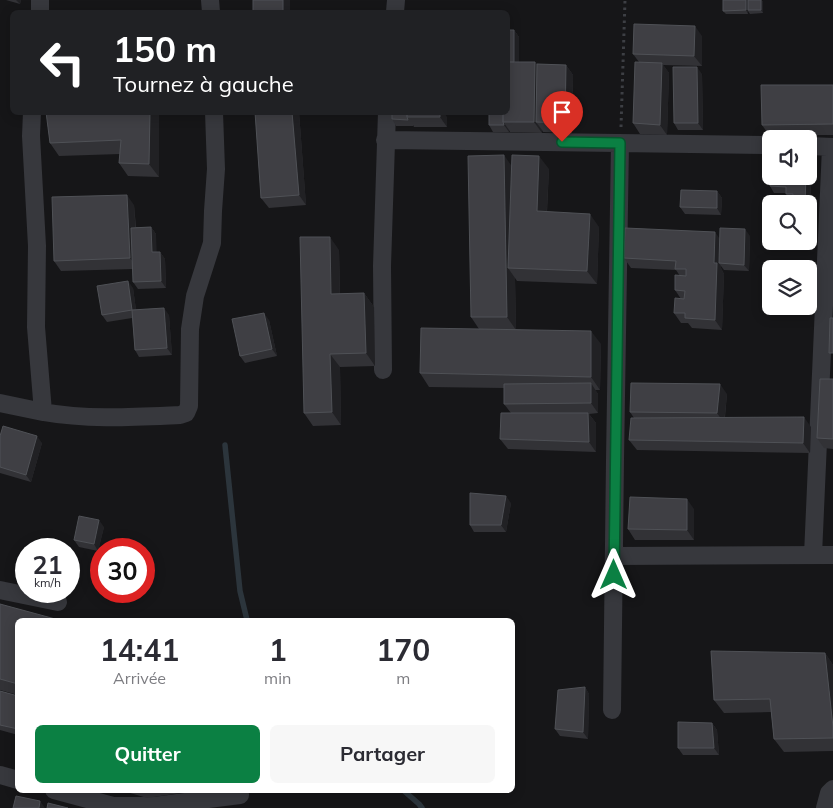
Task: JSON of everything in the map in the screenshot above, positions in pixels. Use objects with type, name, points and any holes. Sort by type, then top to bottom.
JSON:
[{"type":"street","points":[[32,115],[30,136],[37,246],[36,327],[43,412]]},
{"type":"street","points":[[0,403],[65,416],[130,418],[186,412],[189,406],[190,328],[195,296],[212,243],[216,169],[214,115]]},
{"type":"street","points":[[382,370],[382,266],[387,115]]},
{"type":"street","points":[[385,140],[762,146]]},
{"type":"street","points":[[612,710],[620,143]]},
{"type":"street","points":[[812,555],[832,147],[817,146]]},
{"type":"street","points":[[614,556],[833,555]]},
{"type":"street","points":[[0,590],[15,593]]},
{"type":"street","points":[[0,775],[15,779]]},
{"type":"street","points":[[825,808],[829,793],[833,789]]},
{"type":"street","points":[[65,793],[113,806],[154,806],[240,795]]},
{"type":"path","points":[[620,143],[626,0]]},
{"type":"building","points":[[253,0],[283,0],[283,10],[253,10]]},
{"type":"building","points":[[723,0],[746,0],[746,10],[723,11]]},
{"type":"building","points":[[748,0],[761,0],[761,10],[748,10]]},
{"type":"building","points":[[634,24],[695,26],[694,56],[633,54]]},
{"type":"building","points":[[510,30],[514,30],[514,62],[510,62]]},
{"type":"building","points":[[510,62],[535,62],[534,122],[503,122],[503,115],[510,115]]},
{"type":"building","points":[[635,62],[662,63],[660,125],[633,123]]},
{"type":"building","points":[[537,64],[566,65],[565,123],[536,122]]},
{"type":"building","points":[[673,67],[697,67],[698,123],[674,123]]},
{"type":"building","points":[[761,85],[833,85],[833,124],[762,125]]},
{"type":"building","points":[[46,115],[150,115],[149,164],[119,163],[121,140],[50,143]]},
{"type":"building","points":[[255,115],[292,115],[299,195],[261,198]]},
{"type":"building","points":[[392,115],[407,115],[408,120],[392,119]]},
{"type":"building","points":[[407,115],[440,115],[440,117],[407,117]]},
{"type":"building","points":[[489,115],[503,115],[504,125],[489,125]]},
{"type":"building","points":[[504,155],[507,317],[471,317],[468,156]]},
{"type":"building","points":[[512,155],[539,156],[537,211],[590,214],[587,271],[508,268]]},
{"type":"building","points":[[806,185],[805,195],[786,194],[786,187],[770,186]]},
{"type":"building","points":[[681,190],[717,191],[717,208],[680,207]]},
{"type":"building","points":[[127,195],[130,258],[54,261],[52,197]]},
{"type":"building","points":[[151,227],[152,252],[160,252],[161,281],[133,282],[131,228]]},
{"type":"building","points":[[625,228],[715,232],[714,263],[717,263],[715,320],[685,318],[685,313],[674,313],[675,298],[684,299],[685,291],[675,290],[675,275],[686,276],[686,269],[675,269],[676,261],[624,258]]},
{"type":"building","points":[[720,228],[745,229],[744,265],[719,263]]},
{"type":"building","points":[[300,237],[330,237],[331,294],[364,293],[366,353],[330,354],[332,412],[304,413]]},
{"type":"building","points":[[128,281],[132,310],[102,315],[97,286]]},
{"type":"building","points":[[164,308],[167,348],[135,350],[132,310]]},
{"type":"building","points":[[264,313],[272,349],[240,356],[232,319]]},
{"type":"building","points":[[830,318],[833,318],[833,353],[829,353]]},
{"type":"building","points":[[421,328],[591,331],[591,377],[420,373]]},
{"type":"building","points":[[820,379],[833,379],[833,439],[817,438]]},
{"type":"building","points":[[591,383],[591,403],[504,404],[504,384]]},
{"type":"building","points":[[631,383],[720,384],[717,413],[630,412]]},
{"type":"building","points":[[501,413],[588,413],[589,442],[500,439]]},
{"type":"building","points":[[804,417],[803,443],[629,440],[631,418]]},
{"type":"building","points":[[3,426],[37,436],[26,475],[0,467],[0,436]]},
{"type":"building","points":[[470,493],[506,496],[501,525],[470,525]]},
{"type":"building","points":[[630,497],[687,499],[687,530],[628,529]]},
{"type":"building","points":[[79,516],[99,520],[95,538],[90,538],[90,543],[80,541],[80,538],[74,538]]},
{"type":"building","points":[[0,604],[52,618],[15,618],[15,683],[0,679]]},
{"type":"building","points":[[711,651],[825,653],[833,738],[774,739],[770,699],[714,700]]},
{"type":"building","points":[[585,687],[583,732],[555,729],[558,690]]},
{"type":"building","points":[[0,691],[15,695],[15,728],[0,725]]},
{"type":"building","points":[[678,722],[712,723],[714,748],[678,748]]},
{"type":"building","points":[[16,796],[40,801],[39,808],[13,808]]},
{"type":"building","points":[[48,803],[68,808],[47,808]]},
{"type":"waterway","points":[[225,445],[240,591],[247,618]]},
{"type":"waterway","points":[[406,793],[422,808]]},
{"type":"route","points":[[562,142],[620,143],[614,575]]}]
